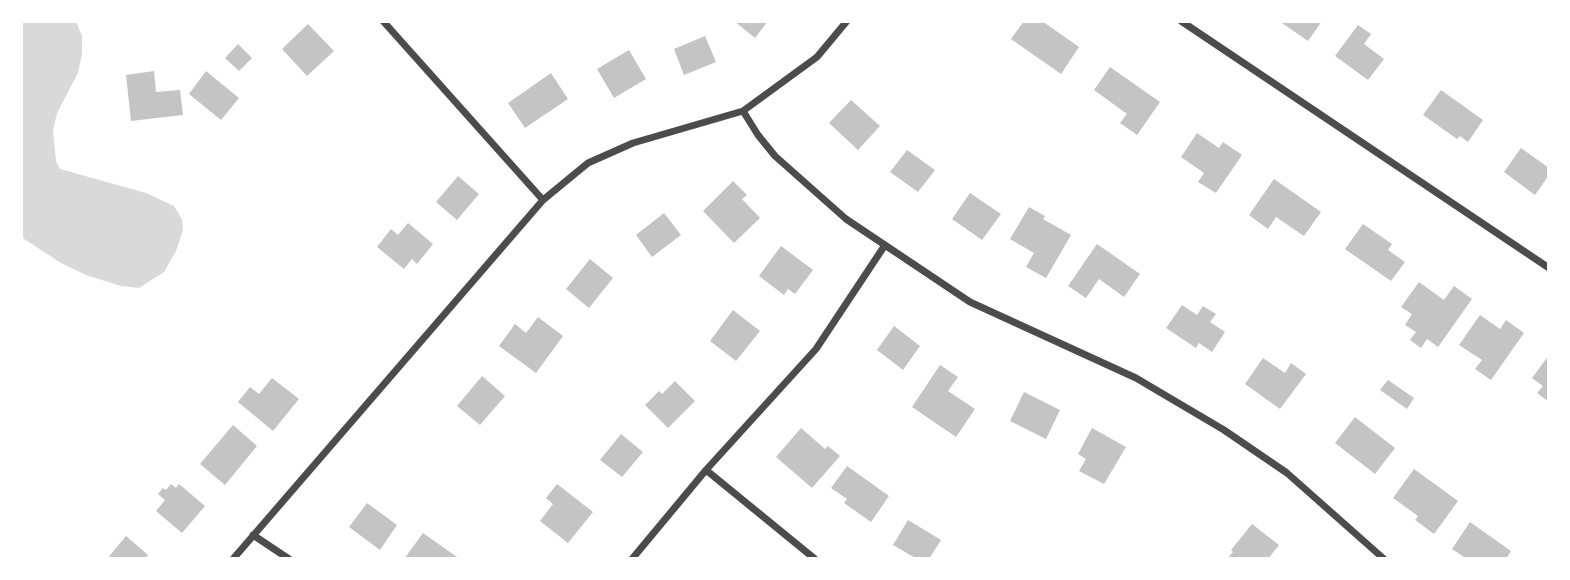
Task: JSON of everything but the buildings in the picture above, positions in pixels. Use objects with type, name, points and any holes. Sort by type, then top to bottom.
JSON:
[{"type":"street","points":[[383,21],[543,200]]},
{"type":"street","points":[[233,559],[543,200],[588,163],[633,143],[743,111],[817,57],[847,21]]},
{"type":"street","points":[[1181,21],[1549,268]]},
{"type":"street","points":[[743,111],[775,156],[835,211],[970,302],[1136,378],[1224,430],[1287,472],[1384,559]]},
{"type":"street","points":[[632,559],[706,470],[816,349],[885,245]]},
{"type":"street","points":[[706,470],[815,559]]},
{"type":"street","points":[[253,535],[289,559]]},
{"type":"shaded area","points":[[21,21],[76,21],[82,36],[78,73],[57,113],[53,130],[56,161],[60,169],[146,193],[174,206],[182,219],[183,230],[176,251],[164,272],[139,288],[121,286],[86,275],[61,263],[21,237]]}]
